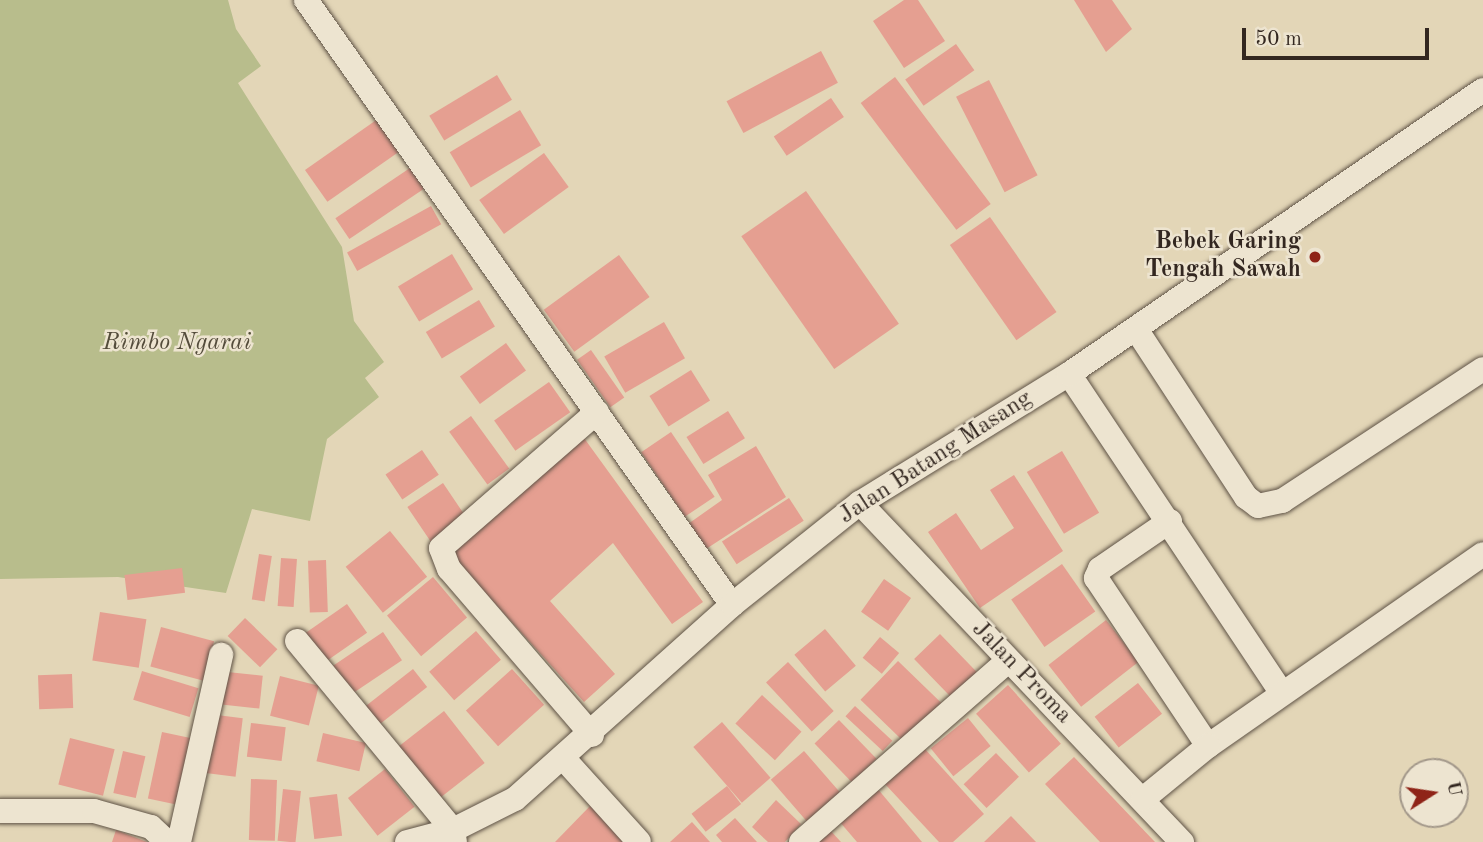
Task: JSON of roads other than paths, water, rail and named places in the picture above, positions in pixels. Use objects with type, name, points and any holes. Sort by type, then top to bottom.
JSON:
[{"type":"street","points":[[306,0],[732,605]]},
{"type":"street","name":"Jalan Batang Masang","points":[[407,842],[454,836],[515,799],[565,760],[732,605],[860,503],[1069,374],[1483,90]]},
{"type":"street","points":[[1136,329],[1246,498],[1258,506],[1283,501],[1483,369]]},
{"type":"street","points":[[1069,374],[1170,521],[1282,693]]},
{"type":"street","points":[[592,735],[449,569],[441,548],[597,412]]},
{"type":"street","name":"Jalan Proma","points":[[860,503],[1008,662],[1182,842]]},
{"type":"street","points":[[1170,521],[1100,569],[1096,578],[1208,746]]},
{"type":"street","points":[[1143,799],[1208,746],[1483,554]]},
{"type":"street","points":[[297,641],[454,836]]},
{"type":"street","points":[[179,842],[221,655]]},
{"type":"street","points":[[801,842],[1008,662]]},
{"type":"street","points":[[565,760],[639,842]]},
{"type":"street","points":[[0,811],[94,811],[151,827],[167,842]]},
{"type":"place","name":"Bebek Garing Tengah Sawah","points":[[1315,257]]},
{"type":"park label","name":"Rimbo Ngarai","points":[[177,344]]}]
